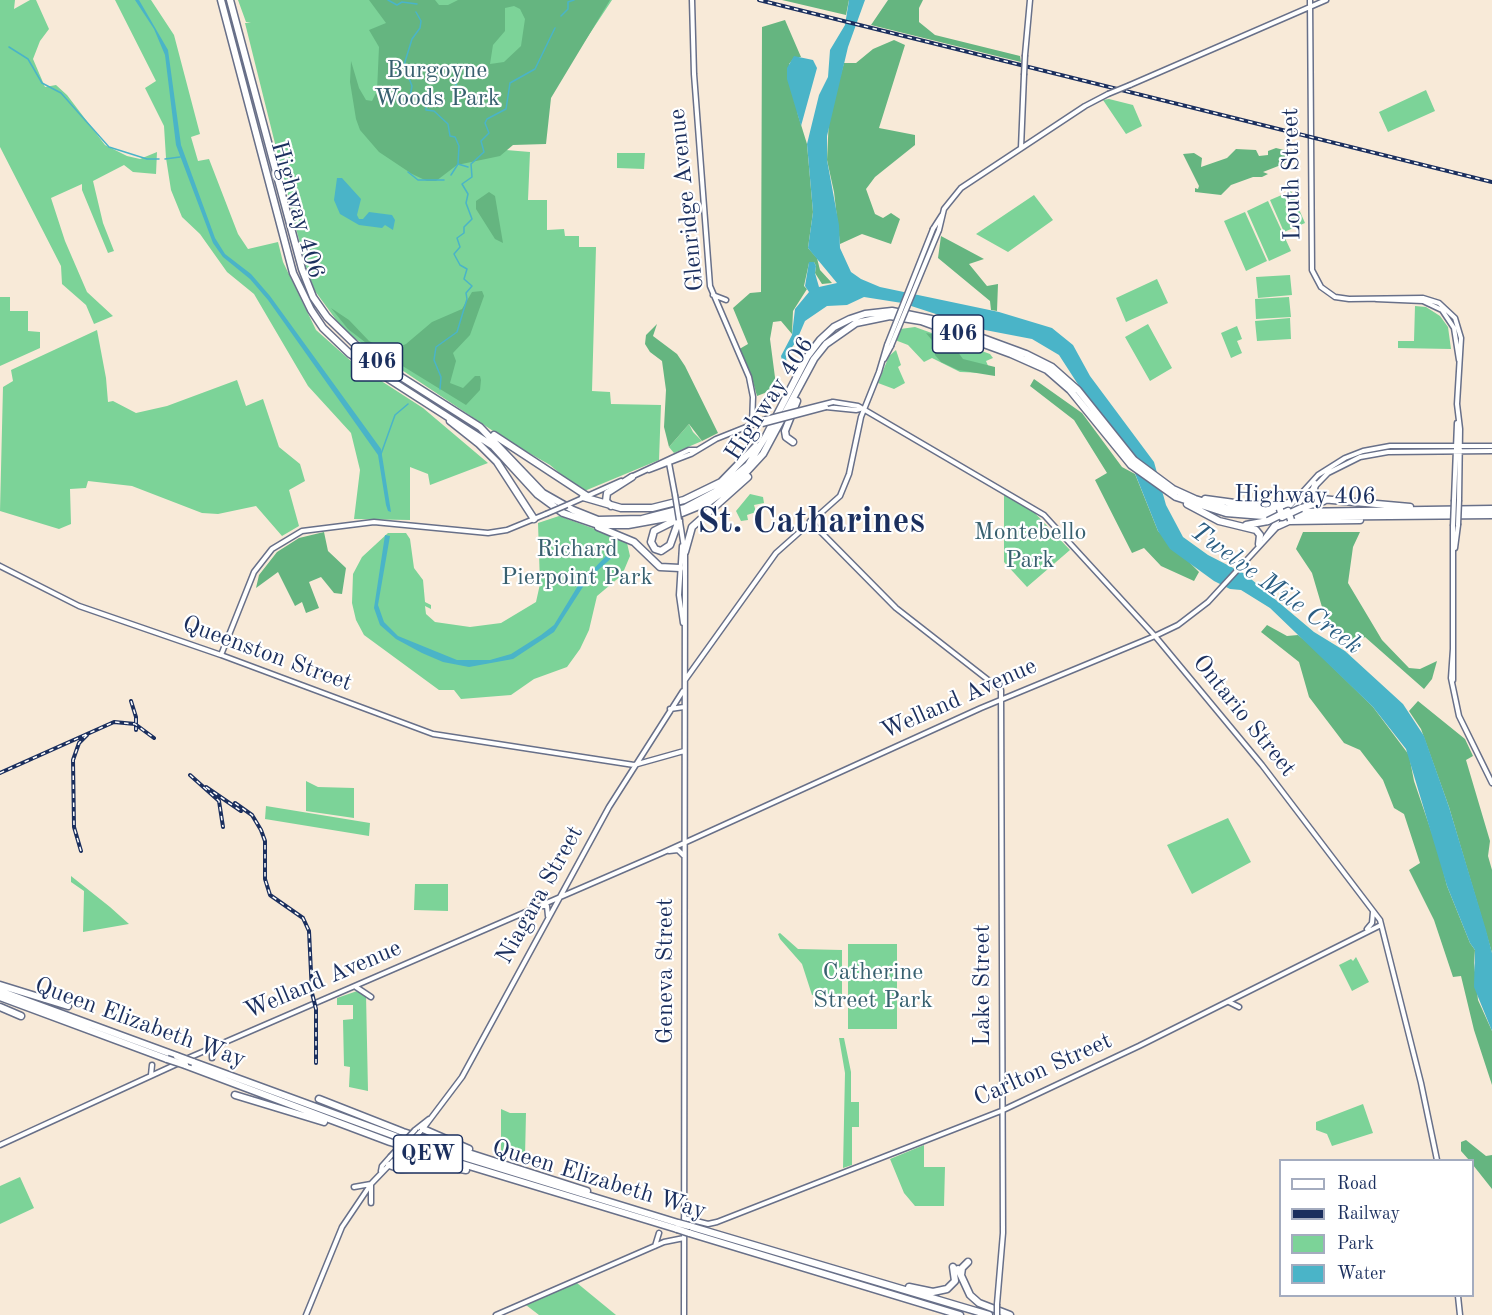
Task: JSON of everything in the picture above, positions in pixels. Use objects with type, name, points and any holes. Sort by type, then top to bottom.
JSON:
[{"type":"highway","name":"Highway 406","points":[[221,0],[300,288],[311,310],[334,340],[350,354],[493,446],[545,502],[575,518],[598,525],[640,524],[672,517],[709,502],[739,480],[763,454],[814,359],[826,344],[856,323],[890,316],[921,321],[955,333],[1030,361],[1052,374],[1075,395],[1118,450],[1146,478],[1218,512],[1250,516],[1492,515]]},
{"type":"highway","name":"Highway 406","points":[[230,0],[302,269],[313,297],[341,334],[365,354],[480,426],[555,502],[587,517],[610,521],[657,517],[698,502],[732,480],[748,465],[807,357],[820,340],[842,322],[879,311],[912,314],[931,319],[1037,358],[1065,377],[1125,450],[1178,495],[1249,512],[1492,509]]},
{"type":"highway","points":[[793,442],[785,435],[785,429],[826,344]]},
{"type":"highway","points":[[414,395],[474,439],[491,455],[512,481],[534,519]]},
{"type":"highway","points":[[480,426],[524,453],[569,486],[581,498],[615,507],[652,508],[699,494],[721,482],[738,467],[772,424]]},
{"type":"highway","points":[[684,551],[692,527],[748,477],[763,454]]},
{"type":"highway","points":[[1152,475],[1213,501],[1270,507],[1287,513],[1434,516]]},
{"type":"highway","points":[[615,507],[606,501],[607,493],[632,477]]},
{"type":"highway","points":[[1315,484],[1314,496],[1331,501],[1449,509]]},
{"type":"highway","points":[[1178,495],[1207,516],[1258,531],[1262,542]]},
{"type":"highway","points":[[1234,525],[1255,524],[1331,501]]},
{"type":"highway","points":[[678,525],[674,538],[666,549],[658,550],[652,546],[651,537],[654,531],[709,502]]},
{"type":"highway","points":[[1270,507],[1285,505],[1287,513]]},
{"type":"highway","points":[[575,518],[634,542],[660,567],[683,568]]},
{"type":"highway","points":[[0,985],[68,1005]]},
{"type":"highway","name":"Queen Elizabeth Way","points":[[0,991],[395,1136],[607,1201],[677,1226],[687,1232],[960,1315]]},
{"type":"highway","name":"Queen Elizabeth Way","points":[[0,997],[372,1135],[531,1186],[677,1226]]},
{"type":"highway","points":[[0,1007],[21,1016]]},
{"type":"highway","points":[[235,1095],[372,1135]]},
{"type":"highway","points":[[319,1098],[396,1130],[565,1183],[607,1201]]},
{"type":"highway","points":[[419,1129],[496,1161]]},
{"type":"highway","points":[[389,1165],[414,1170],[449,1167],[531,1186]]},
{"type":"highway","name":"Queen Elizabeth Way","points":[[687,1232],[852,1274],[989,1315]]},
{"type":"highway","points":[[963,1281],[962,1268],[968,1262]]},
{"type":"highway","points":[[852,1274],[941,1292],[953,1284],[956,1278],[955,1266],[970,1295],[979,1303],[1010,1315]]},
{"type":"highway","points":[[923,1304],[950,1315]]},
{"type":"main road","name":"Glenridge Avenue","points":[[692,0],[694,74],[712,293],[749,377],[753,409],[752,425]]},
{"type":"main road","points":[[1021,148],[1030,0]]},
{"type":"main road","name":"Louth Street","points":[[1310,0],[1312,270],[1321,287],[1335,297],[1423,298],[1446,307],[1457,321],[1461,357],[1459,360],[1457,423],[1453,680],[1455,703],[1462,724],[1492,783]]},
{"type":"main road","points":[[684,682],[776,553],[840,495],[849,474],[862,409],[942,214],[953,195],[1021,148],[1108,94],[1317,1],[1326,0]]},
{"type":"main road","points":[[1296,12],[1307,14],[1310,26]]},
{"type":"main road","points":[[712,293],[726,300]]},
{"type":"main road","points":[[221,655],[258,566],[272,549],[302,531],[374,522],[488,533],[507,531],[752,425],[833,402],[848,403],[862,409]]},
{"type":"main road","points":[[753,409],[754,417],[764,421],[826,407],[862,409]]},
{"type":"main road","name":"Ontario Street","points":[[862,409],[1044,515],[1155,636],[1262,765],[1374,911],[1381,924],[1421,1082],[1437,1159]]},
{"type":"main road","points":[[1287,513],[1318,475],[1345,458],[1363,451],[1384,446],[1492,451]]},
{"type":"main road","points":[[1287,513],[1328,473],[1360,457],[1388,452],[1492,446]]},
{"type":"main road","name":"Geneva Street","points":[[667,462],[684,551],[680,605],[684,627],[684,1218],[687,1232],[684,1315]]},
{"type":"main road","name":"Welland Avenue","points":[[0,1145],[198,1053],[356,987],[1001,700],[1155,636],[1196,612],[1208,602],[1287,513]]},
{"type":"main road","name":"Lake Street","points":[[810,521],[896,608],[1001,690],[1003,1233],[997,1315]]},
{"type":"main road","points":[[684,551],[687,560],[693,560]]},
{"type":"main road","name":"Geneva Street","points":[[683,568],[684,551]]},
{"type":"main road","name":"Queenston Street","points":[[0,566],[74,603],[424,731],[634,765]]},
{"type":"main road","points":[[1196,612],[1201,619]]},
{"type":"main road","name":"Niagara Street","points":[[381,1172],[382,1166],[429,1119],[462,1077],[634,765],[684,689]]},
{"type":"main road","points":[[670,709],[675,706],[684,707]]},
{"type":"main road","points":[[634,765],[684,751]]},
{"type":"main road","points":[[662,852],[678,850],[684,858]]},
{"type":"main road","points":[[537,907],[547,906],[548,918]]},
{"type":"main road","points":[[1366,930],[1372,923],[1374,911]]},
{"type":"main road","name":"Carlton Street","points":[[684,1218],[708,1224],[1001,1111],[1226,1003],[1381,924]]},
{"type":"main road","points":[[356,987],[371,997]]},
{"type":"main road","points":[[1226,1003],[1235,1002],[1239,1006]]},
{"type":"main road","points":[[212,1048],[212,1058]]},
{"type":"main road","points":[[151,1076],[152,1065]]},
{"type":"main road","points":[[1001,1094],[1006,1103],[1012,1105]]},
{"type":"main road","points":[[992,1114],[998,1116],[1001,1121]]},
{"type":"main road","name":"Niagara Street","points":[[306,1315],[342,1227],[371,1184],[419,1129]]},
{"type":"main road","points":[[354,1187],[371,1184],[371,1203]]},
{"type":"main road","points":[[496,1315],[687,1232]]},
{"type":"main road","points":[[655,1246],[659,1233]]},
{"type":"main road","points":[[1458,1297],[1460,1315]]},
{"type":"green space","points":[[0,0],[15,0],[14,9],[30,0],[36,0],[49,29],[40,41],[33,59],[45,87],[56,85],[67,95],[105,145],[127,156],[140,159],[157,152],[156,174],[133,172],[124,165],[93,181],[103,223],[114,251],[108,253],[82,190],[82,184],[51,198],[65,241],[87,292],[113,316],[94,324],[86,305],[62,284],[61,266],[0,147]]},
{"type":"green space","points":[[115,0],[151,0],[174,35],[200,134],[191,137],[198,161],[209,159],[238,234],[248,249],[278,242],[283,262],[316,330],[352,362],[423,408],[488,463],[430,485],[428,474],[410,467],[410,520],[354,519],[360,470],[351,433],[308,386],[254,294],[227,272],[200,234],[182,217],[171,190],[164,126],[145,88],[156,81]]},
{"type":"green space","points":[[238,0],[612,0],[571,62],[513,134],[506,150],[530,152],[528,200],[547,200],[547,230],[564,229],[565,236],[579,236],[579,247],[596,247],[592,391],[610,392],[611,404],[661,405],[659,460],[582,492],[550,465],[508,441],[345,332],[315,291],[305,264],[245,23],[251,23],[246,22]]},
{"type":"green space","name":"Burgoyne Woods Park","points":[[369,0],[435,0],[439,5],[448,5],[458,0],[610,0],[551,98],[546,144],[513,145],[500,156],[457,165],[436,181],[427,181],[412,174],[379,152],[360,130],[356,119],[350,82],[351,61],[359,88],[366,100],[372,101],[377,91],[379,47],[369,30],[386,23]],"holes":[[[514,6],[520,9],[525,19],[521,46],[504,62],[490,64],[493,45],[505,31],[505,8]]]},
{"type":"green space","points":[[782,0],[849,0],[846,15]]},
{"type":"green space","points":[[888,0],[923,0],[919,8],[919,22],[935,35],[1020,56],[1021,62],[871,25]]},
{"type":"green space","points":[[785,20],[801,57],[795,57],[789,64],[798,115],[807,144],[813,212],[808,248],[817,258],[820,270],[832,283],[822,284],[815,273],[814,262],[809,263],[804,286],[807,289],[793,311],[792,334],[781,321],[773,322],[770,339],[776,385],[770,391],[757,396],[751,375],[736,351],[748,344],[733,308],[750,293],[761,292],[762,27]]},
{"type":"green space","points":[[894,40],[905,45],[879,128],[915,135],[915,145],[875,177],[866,189],[875,214],[883,218],[891,213],[900,219],[891,244],[862,234],[840,244],[834,192],[827,160],[829,117],[844,63],[856,63],[873,49]]},
{"type":"green space","points":[[1426,90],[1435,111],[1388,132],[1379,112]]},
{"type":"green space","points":[[1109,99],[1133,105],[1142,126],[1126,134],[1103,100]]},
{"type":"green space","points":[[1276,148],[1288,151],[1291,161],[1263,172],[1268,174],[1262,177],[1253,177],[1231,185],[1221,195],[1195,192],[1195,188],[1198,189],[1199,186],[1183,154],[1194,153],[1202,158],[1201,167],[1227,158],[1236,149],[1256,150],[1259,156],[1268,155],[1268,151]]},
{"type":"green space","points":[[617,153],[645,153],[644,169],[617,168]]},
{"type":"green space","points":[[1291,191],[1305,223],[1284,232],[1270,200]]},
{"type":"green space","points":[[489,192],[495,196],[503,243],[495,239],[476,209],[476,201]]},
{"type":"green space","points":[[1034,195],[1053,220],[1008,252],[976,234]]},
{"type":"green space","points":[[1268,201],[1291,251],[1269,261],[1247,211]]},
{"type":"green space","points":[[1245,212],[1267,261],[1246,271],[1224,221]]},
{"type":"green space","points":[[941,236],[984,259],[969,264],[987,286],[998,284],[997,311],[991,310],[990,301],[938,258]]},
{"type":"green space","points":[[1290,275],[1292,295],[1258,298],[1256,277]]},
{"type":"green space","points":[[1157,279],[1168,303],[1126,322],[1116,298]]},
{"type":"green space","points":[[482,291],[484,296],[470,335],[453,353],[456,361],[450,383],[463,388],[475,376],[480,376],[481,380],[480,390],[466,405],[370,346],[348,329],[331,308],[349,320],[369,341],[389,351],[406,344],[432,322],[462,309],[472,292]]},
{"type":"green space","points":[[0,297],[10,297],[10,311],[28,311],[28,331],[40,332],[40,348],[0,366]]},
{"type":"green space","points":[[1289,297],[1291,317],[1256,319],[1255,299]]},
{"type":"green space","points":[[1415,306],[1426,307],[1440,316],[1448,327],[1451,349],[1398,348],[1398,341],[1414,341]]},
{"type":"green space","points":[[1290,318],[1291,339],[1257,341],[1255,321]]},
{"type":"green space","points":[[657,324],[653,336],[677,354],[718,433],[702,441],[689,424],[669,447],[664,427],[666,390],[662,361],[650,352],[645,344],[646,335]]},
{"type":"green space","points":[[1148,324],[1172,368],[1150,381],[1125,337]]},
{"type":"green space","points":[[1237,326],[1242,339],[1237,341],[1242,353],[1231,358],[1221,333]]},
{"type":"green space","points":[[915,327],[990,354],[993,358],[986,361],[989,368],[986,373],[960,372],[932,358],[924,362],[908,345],[895,340],[900,329]]},
{"type":"green space","points":[[97,330],[108,402],[113,401],[136,413],[167,406],[237,380],[246,406],[263,399],[279,447],[300,464],[305,481],[289,490],[299,526],[282,536],[256,506],[218,514],[202,513],[132,486],[88,481],[86,488],[70,489],[71,524],[59,529],[0,511],[3,387],[13,381],[11,370]]},
{"type":"green space","points":[[926,333],[947,337],[963,359],[995,367],[995,376],[958,370],[941,362],[935,355],[936,345]]},
{"type":"green space","points":[[896,350],[901,365],[898,367],[905,383],[894,389],[878,383],[889,356]]},
{"type":"green space","points":[[1034,379],[1082,413],[1122,467],[1135,474],[1158,531],[1199,572],[1194,581],[1161,566],[1144,548],[1132,553],[1095,480],[1107,473],[1074,420],[1030,386]]},
{"type":"green space","points":[[689,424],[702,441],[674,453],[669,447]]},
{"type":"green space","name":"Montebello Park","points":[[1004,493],[1032,510],[1070,550],[1027,587],[1004,562]]},
{"type":"green space","points":[[750,494],[763,497],[764,503],[754,505],[756,512],[747,515],[748,520],[741,521],[736,511]]},
{"type":"green space","name":"Richard Pierpoint Park","points":[[559,516],[620,538],[627,543],[630,556],[622,575],[597,596],[589,630],[580,649],[567,667],[534,679],[511,695],[461,699],[454,690],[439,690],[364,635],[356,620],[352,603],[353,574],[362,557],[388,533],[406,533],[410,539],[414,568],[423,580],[425,602],[431,605],[431,609],[425,606],[426,614],[435,622],[470,627],[501,623],[536,602],[540,584],[538,523]]},
{"type":"green space","points":[[324,532],[328,551],[346,568],[342,594],[334,593],[321,577],[309,582],[319,608],[306,613],[302,602],[295,606],[278,572],[256,588],[259,575],[277,552],[299,538]]},
{"type":"green space","points":[[1303,532],[1360,532],[1353,547],[1348,583],[1382,640],[1409,668],[1420,669],[1437,661],[1432,679],[1424,689],[1365,637],[1351,645],[1337,638],[1327,624],[1312,573],[1296,549]]},
{"type":"green space","points":[[1267,625],[1287,636],[1298,635],[1308,643],[1373,707],[1409,755],[1414,781],[1439,854],[1447,886],[1475,950],[1478,1000],[1492,1031],[1492,1085],[1474,1030],[1461,976],[1453,977],[1434,920],[1409,870],[1420,863],[1404,814],[1394,808],[1383,780],[1360,750],[1344,743],[1309,697],[1299,662],[1261,632]]},
{"type":"green space","points":[[1418,701],[1465,739],[1473,756],[1466,760],[1490,841],[1488,856],[1492,870],[1492,953],[1449,807],[1421,729],[1409,711]]},
{"type":"green space","points":[[306,781],[318,787],[354,788],[354,818],[306,811]]},
{"type":"green space","points":[[266,806],[370,823],[369,836],[265,819]]},
{"type":"green space","points":[[1228,818],[1251,862],[1192,894],[1167,845]]},
{"type":"green space","points":[[71,876],[129,924],[83,932],[84,891],[71,882]]},
{"type":"green space","points":[[415,884],[448,884],[448,911],[414,910]]},
{"type":"green space","points":[[780,933],[798,949],[842,950],[842,998],[812,995],[802,964],[780,939],[778,934]]},
{"type":"green space","name":"Catherine Street Park","points":[[848,944],[897,944],[897,1029],[848,1029]]},
{"type":"green space","points":[[1356,957],[1369,982],[1352,991],[1339,965],[1351,959],[1353,961]]},
{"type":"green space","points":[[360,990],[366,994],[368,1091],[349,1087],[350,1067],[344,1066],[343,1020],[353,1019],[353,1005],[337,1005],[337,998]]},
{"type":"green space","points":[[839,1038],[844,1038],[851,1072],[851,1102],[859,1102],[859,1127],[852,1127],[852,1165],[843,1168],[845,1073]]},
{"type":"green space","points":[[1363,1104],[1373,1133],[1332,1146],[1327,1134],[1316,1130],[1316,1122]]},
{"type":"green space","points":[[501,1109],[510,1113],[526,1113],[525,1157],[501,1154]]},
{"type":"green space","points":[[1466,1140],[1486,1156],[1492,1155],[1492,1189],[1474,1166],[1474,1159],[1468,1159],[1461,1151],[1461,1142]]},
{"type":"green space","points":[[924,1145],[924,1167],[945,1167],[944,1206],[915,1206],[904,1193],[890,1159]]},
{"type":"green space","points":[[20,1177],[34,1208],[0,1224],[0,1186]]},
{"type":"green space","points":[[577,1283],[616,1315],[539,1315],[526,1305]]},
{"type":"water","points":[[135,0],[139,0],[168,50],[181,145],[215,238],[225,254],[251,274],[270,296],[381,449],[391,512],[388,511],[386,505],[378,455],[268,300],[250,279],[223,257],[213,243],[176,145],[165,55],[154,29]]},
{"type":"water","points":[[849,0],[865,0],[848,47],[827,136],[827,160],[839,225],[840,248],[851,272],[880,287],[999,312],[1052,328],[1073,345],[1090,376],[1154,462],[1166,505],[1183,537],[1208,555],[1245,574],[1314,632],[1345,651],[1403,704],[1424,736],[1449,807],[1486,930],[1492,953],[1492,1031],[1474,987],[1475,950],[1447,886],[1406,749],[1373,707],[1270,608],[1241,590],[1230,589],[1214,581],[1170,549],[1158,531],[1134,471],[1059,355],[1032,339],[985,330],[902,303],[864,297],[847,305],[827,306],[805,321],[796,342],[786,355],[787,368],[784,369],[781,356],[792,335],[795,309],[809,292],[805,286],[809,262],[814,262],[816,266],[815,273],[819,287],[837,283],[808,248],[813,212],[807,144],[819,95],[828,77],[830,50],[845,25]]},
{"type":"water","points":[[794,56],[813,60],[817,68],[801,126],[787,79],[787,68]]},
{"type":"water","points":[[337,178],[342,178],[361,199],[357,215],[359,219],[363,219],[369,212],[392,215],[395,220],[393,230],[385,225],[382,228],[359,225],[340,214],[334,200]]},
{"type":"water","points":[[385,535],[390,536],[378,605],[384,622],[398,636],[457,660],[490,660],[511,654],[541,635],[554,625],[579,584],[607,555],[612,545],[615,544],[617,549],[615,555],[588,579],[554,632],[513,659],[469,667],[443,662],[422,653],[396,639],[380,625],[374,608]]},
{"type":"waterway","points":[[388,0],[397,5],[402,2],[417,4]]},
{"type":"waterway","points":[[568,2],[574,0]]},
{"type":"waterway","points":[[561,16],[568,9],[568,2]]},
{"type":"waterway","points":[[416,12],[421,21],[420,28],[412,39],[404,65],[412,86],[410,98],[416,96],[419,102],[426,101],[426,110],[434,111],[448,124],[450,136],[455,137],[459,146],[458,164],[468,167]]},
{"type":"waterway","points":[[440,389],[441,377],[434,360],[436,347],[457,332],[467,299],[466,293],[472,286],[464,279],[467,269],[460,265],[454,254],[460,247],[457,238],[464,233],[464,227],[472,219],[466,203],[468,194],[462,184],[472,177],[471,164],[484,152],[481,141],[489,133],[485,123],[487,119],[506,109],[510,83],[535,69],[555,28]]},
{"type":"waterway","points":[[9,47],[28,59],[42,83],[61,93],[109,147],[147,159],[159,159]]},
{"type":"waterway","points":[[455,89],[457,80]]},
{"type":"waterway","points":[[165,159],[180,157]]},
{"type":"waterway","points":[[451,175],[458,164]]},
{"type":"waterway","points":[[408,172],[418,180],[444,180]]},
{"type":"waterway","points":[[381,454],[395,415],[408,404]]},
{"type":"railway","points":[[759,0],[1492,182]]},
{"type":"railway","points":[[131,701],[136,717],[136,730]]},
{"type":"railway","points":[[0,773],[114,722],[135,724],[154,738]]},
{"type":"railway","points":[[81,851],[74,827],[73,760],[79,743],[87,735]]},
{"type":"railway","points":[[190,775],[219,801],[223,827]]},
{"type":"railway","points":[[206,787],[241,811]]},
{"type":"railway","points":[[235,803],[252,815],[261,830],[265,841],[265,879],[270,895],[303,918],[309,931],[312,993],[316,1009],[316,1063]]},
{"type":"district","name":"St. Catharines","points":[[811,523]]},
{"type":"water label","name":"Twelve Mile Creek","points":[[1276,589]]}]
